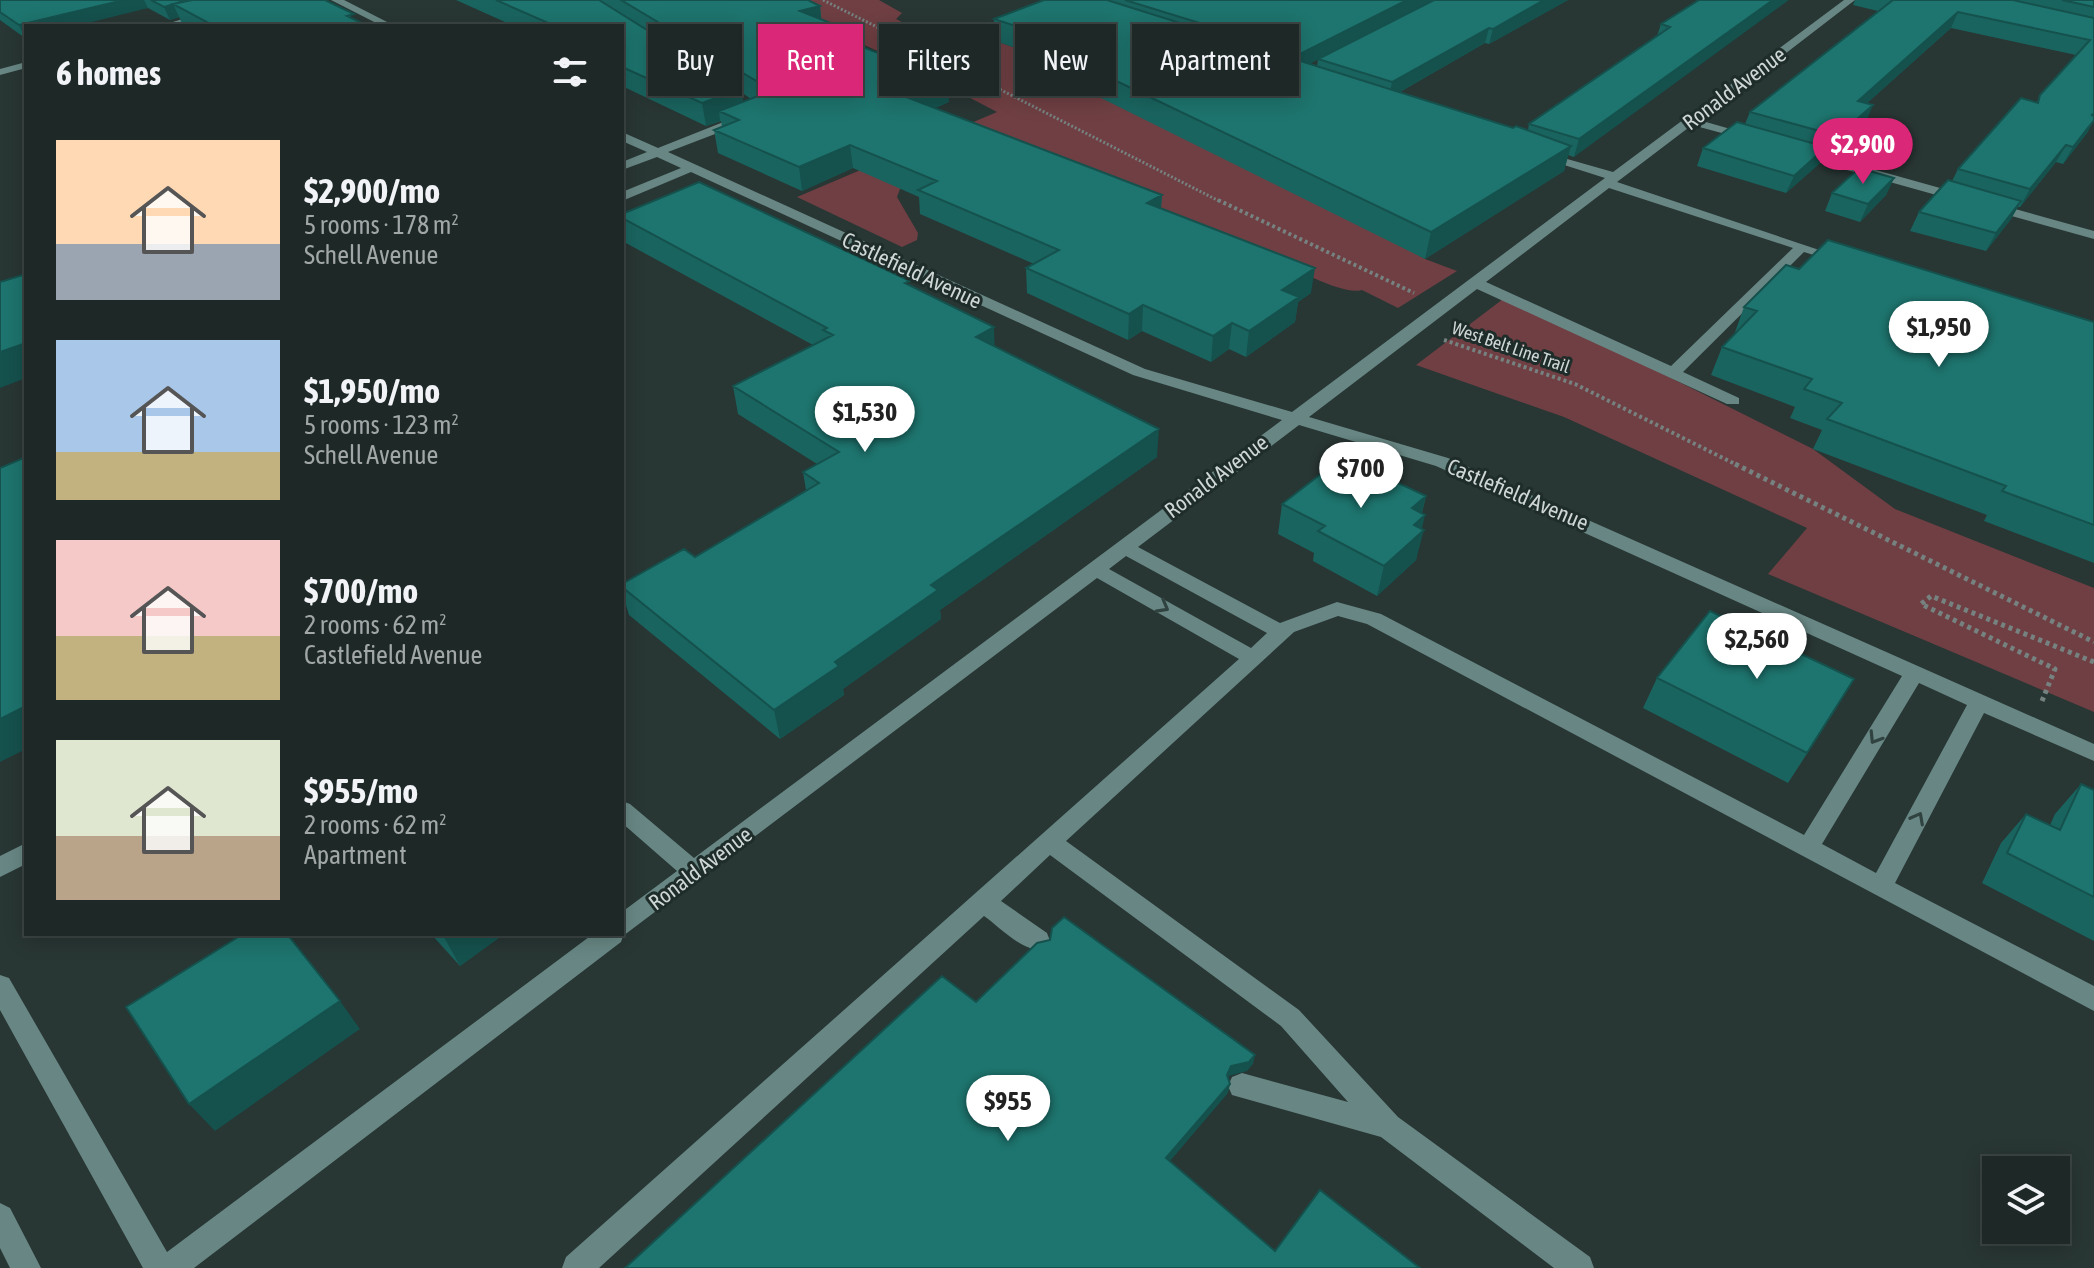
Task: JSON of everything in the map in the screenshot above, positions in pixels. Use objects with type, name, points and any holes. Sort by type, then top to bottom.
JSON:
[{"type":"street","points":[[172,24],[254,0]]},
{"type":"street","points":[[336,0],[386,24]]},
{"type":"street","points":[[996,24],[1056,0],[1071,5]]},
{"type":"street","name":"Ronald Avenue","points":[[624,924],[1850,0]]},
{"type":"street","points":[[0,72],[24,66]]},
{"type":"street","points":[[624,165],[755,110]]},
{"type":"street","points":[[1690,121],[1767,143]]},
{"type":"street","name":"Castlefield Avenue","points":[[624,137],[1139,372],[1457,467],[2094,753]]},
{"type":"street","points":[[1783,148],[2094,235]]},
{"type":"street","points":[[1536,152],[1862,266]]},
{"type":"street","points":[[624,196],[664,185],[691,168]]},
{"type":"street","points":[[711,195],[731,187]]},
{"type":"street","points":[[1673,373],[1802,247]]},
{"type":"street","points":[[1476,283],[1733,401]]},
{"type":"street","points":[[1123,547],[1281,632]]},
{"type":"street","points":[[1095,569],[1253,658]]},
{"type":"street","points":[[577,1268],[1281,632],[1337,609],[1374,619],[2094,999]]},
{"type":"street","points":[[1808,848],[1916,671]]},
{"type":"street","points":[[1881,887],[1980,701]]},
{"type":"street","points":[[624,812],[694,872]]},
{"type":"street","points":[[1050,842],[1290,1018],[1388,1126],[1579,1268]]},
{"type":"street","points":[[0,867],[24,854]]},
{"type":"street","points":[[984,902],[1038,941]]},
{"type":"street","points":[[170,1268],[609,936]]},
{"type":"street","points":[[0,986],[159,1268]]},
{"type":"street","points":[[1242,1086],[1388,1126]]},
{"type":"street","points":[[0,1218],[26,1268]]},
{"type":"path","points":[[823,0],[1234,208],[1422,297]]},
{"type":"path","name":"West Belt Line Trail","points":[[1439,338],[1484,356],[1538,367],[1575,384],[2094,642]]},
{"type":"path","points":[[2040,705],[2055,669],[1921,604],[1931,596],[2094,662]]},
{"type":"shaded area","points":[[775,0],[879,0],[902,13],[896,19],[906,24],[879,24],[879,52],[863,44],[863,24],[818,24]]},
{"type":"shaded area","points":[[999,42],[1015,48],[1015,96],[1116,96],[1116,85],[1425,259],[1457,271],[1398,308],[1362,290],[1343,289],[1319,280],[1168,215],[983,149],[900,189],[897,197],[918,233],[917,240],[902,247],[797,197],[997,112],[967,96],[999,96]]},
{"type":"shaded area","points":[[1507,296],[1813,449],[1895,509],[2094,588],[2094,712],[1768,574],[1807,528],[1564,417],[1416,365]]},
{"type":"building","points":[[0,0],[124,0],[19,25],[0,12]]},
{"type":"building","points":[[151,0],[187,0],[164,7]]},
{"type":"building","points":[[192,0],[325,0],[354,14],[347,16],[364,24],[210,24],[173,4]]},
{"type":"building","points":[[496,0],[599,0],[648,31],[648,79],[624,68],[624,24],[550,24]]},
{"type":"building","points":[[621,0],[808,0],[820,6],[800,11],[833,24],[758,24],[758,82],[742,72],[742,24],[661,24]]},
{"type":"building","points":[[1044,0],[1107,0],[1183,24],[1132,24],[1132,89],[1116,81],[1116,24],[1015,26],[994,19]]},
{"type":"building","points":[[1125,0],[1407,0],[1300,54],[1299,24],[1203,24]]},
{"type":"building","points":[[1434,0],[1544,0],[1392,82],[1318,59]]},
{"type":"building","points":[[1699,0],[1773,0],[1579,139],[1529,124],[1670,27],[1661,24]]},
{"type":"building","points":[[1893,0],[2013,0],[2094,18],[2094,120],[2073,147],[2066,145],[2030,189],[1958,169],[2021,98],[2038,103],[2040,95],[2090,40],[1958,12],[1858,101],[1873,105],[1838,136],[1750,112]]},
{"type":"building","points":[[2062,0],[2094,0],[2094,7]]},
{"type":"building","points":[[863,47],[879,53],[879,96],[908,96],[906,97],[1162,195],[1147,203],[1315,268],[1282,290],[1299,297],[1249,331],[1232,323],[1213,336],[1143,305],[1129,314],[1026,268],[1059,250],[918,190],[937,181],[850,145],[799,167],[714,130],[739,120],[719,111],[758,96],[863,96]]},
{"type":"building","points":[[1299,61],[1513,128],[1516,126],[1571,146],[1431,232],[1148,96],[1299,96]]},
{"type":"building","points":[[686,96],[722,96],[702,103]]},
{"type":"building","points":[[1737,122],[1826,147],[1794,176],[1703,148]]},
{"type":"building","points":[[1859,168],[1894,178],[1868,204],[1832,193]]},
{"type":"building","points":[[1948,180],[2021,201],[1996,233],[1919,212]]},
{"type":"building","points":[[699,182],[910,281],[905,283],[994,327],[976,337],[1159,429],[931,585],[938,590],[835,662],[839,666],[774,710],[624,589],[624,583],[684,549],[695,557],[819,483],[803,472],[839,452],[733,386],[833,335],[823,330],[827,328],[624,219],[624,213]]},
{"type":"building","points":[[1828,240],[2094,322],[2094,525],[2002,491],[2006,486],[1827,419],[1842,403],[1804,389],[1812,379],[1722,347],[1757,311],[1744,307],[1786,265],[1799,269]]},
{"type":"building","points":[[24,275],[24,344],[0,352],[0,282]]},
{"type":"building","points":[[1343,457],[1426,496],[1412,508],[1425,515],[1414,525],[1424,530],[1384,566],[1318,531],[1325,526],[1282,504]]},
{"type":"building","points":[[24,458],[24,707],[0,719],[0,468]]},
{"type":"building","points":[[1710,611],[1854,679],[1807,753],[1657,678]]},
{"type":"building","points":[[2081,784],[2094,790],[2094,897],[2007,853],[2026,814],[2060,830]]},
{"type":"building","points":[[1064,917],[1255,1055],[1249,1062],[1231,1066],[1227,1075],[1230,1084],[1166,1158],[1275,1251],[1320,1190],[1420,1268],[625,1268],[942,976],[976,1002],[1037,943],[1050,940],[1052,928]]},
{"type":"building","points":[[240,936],[289,936],[340,1001],[189,1104],[126,1007]]}]
